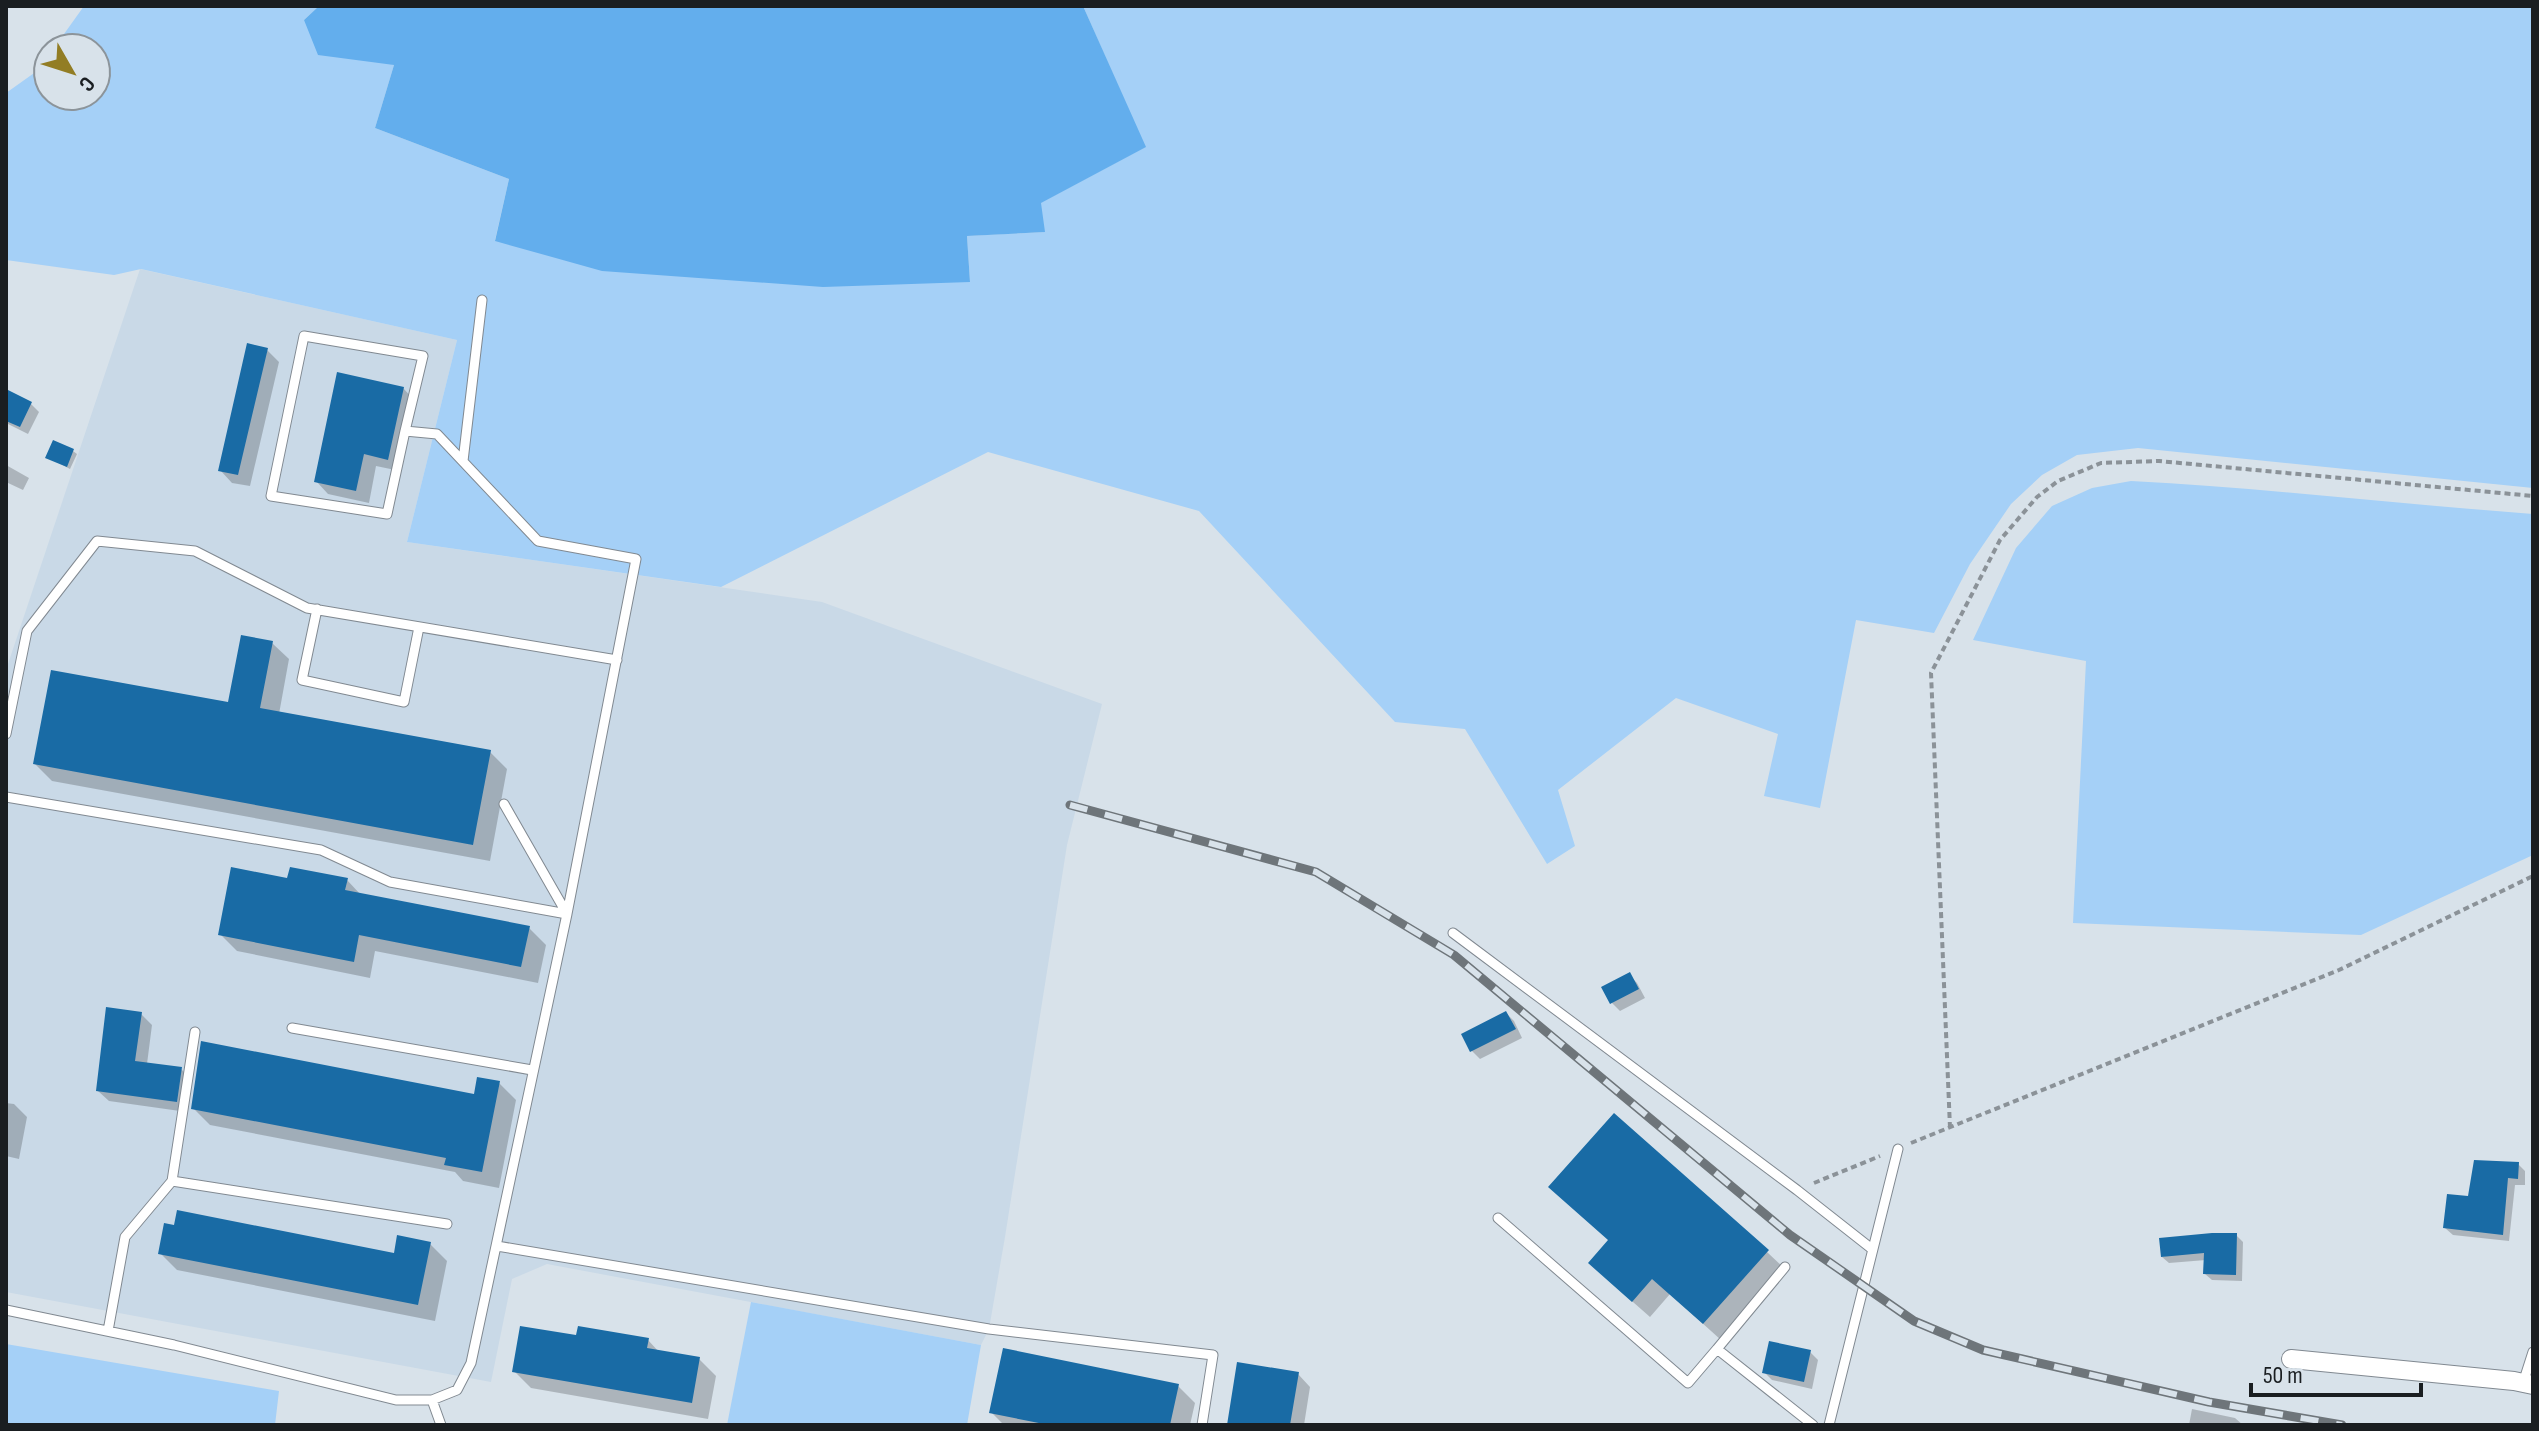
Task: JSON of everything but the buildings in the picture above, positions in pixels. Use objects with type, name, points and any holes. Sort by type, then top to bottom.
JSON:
[{"type":"street","points":[[2291,1359],[2528,1384]]},
{"type":"lane","points":[[463,461],[482,300]]},
{"type":"lane","points":[[304,336],[423,356],[405,431],[387,514],[271,496],[304,336]]},
{"type":"lane","points":[[6,1310],[174,1345],[396,1400],[432,1400],[457,1390],[471,1363],[567,914],[636,559],[538,541],[437,434],[405,431]]},
{"type":"lane","points":[[6,734],[27,631],[97,541],[195,551],[307,608],[617,660]]},
{"type":"lane","points":[[317,609],[302,680],[404,702],[419,627]]},
{"type":"lane","points":[[6,797],[321,850],[390,882],[567,914]]},
{"type":"lane","points":[[504,804],[567,914]]},
{"type":"lane","points":[[1453,933],[1872,1249]]},
{"type":"lane","points":[[292,1028],[532,1070]]},
{"type":"lane","points":[[108,1331],[125,1237],[172,1181],[195,1032]]},
{"type":"lane","points":[[1829,1425],[1898,1149]]},
{"type":"lane","points":[[172,1181],[447,1224]]},
{"type":"lane","points":[[1498,1218],[1688,1383],[1785,1267]]},
{"type":"lane","points":[[497,1246],[989,1329],[1213,1355],[1202,1425]]},
{"type":"lane","points":[[1717,1349],[1813,1425]]},
{"type":"lane","points":[[2528,1384],[2533,1352]]},
{"type":"lane","points":[[432,1400],[441,1425]]},
{"type":"path","points":[[1950,1128],[1931,673],[2000,540],[2019,515],[2058,481],[2101,463],[2159,461],[2533,496]]},
{"type":"path","points":[[1797,1190],[2339,970],[2533,876]]},
{"type":"shaded area","points":[[84,6],[319,6],[304,20],[394,65],[375,128],[509,179],[495,240],[970,282],[967,236],[1044,232],[1040,203],[1145,147],[1083,6],[2533,6],[2533,488],[2138,448],[2077,455],[2042,475],[2011,504],[1970,564],[1934,633],[1856,620],[1820,808],[1764,796],[1778,734],[1676,698],[1558,790],[1575,846],[1547,864],[1465,729],[1395,722],[1199,511],[988,452],[721,587],[407,542],[457,340],[141,269],[114,275],[6,260],[6,93],[32,75],[32,112],[112,112],[112,32],[65,32]]},
{"type":"shaded area","points":[[319,6],[1083,6],[1146,147],[1041,203],[1045,232],[967,236],[970,282],[823,287],[602,271],[495,241],[509,179],[375,128],[394,65],[318,55],[304,20]]},
{"type":"shaded area","points":[[140,269],[457,340],[407,542],[822,602],[1102,704],[1067,845],[1005,1237],[989,1329],[981,1345],[547,1264],[512,1279],[491,1382],[6,1292],[6,670]]},
{"type":"shaded area","points":[[2131,481],[2533,514],[2533,855],[2361,935],[2073,923],[2086,661],[1973,640],[2016,548],[2052,506],[2092,488]]},
{"type":"shaded area","points":[[751,1302],[981,1345],[967,1425],[727,1425]]},
{"type":"shaded area","points":[[6,1344],[279,1391],[275,1425],[6,1425]]},
{"type":"railway","points":[[1070,805],[1316,872],[1454,955],[1790,1235],[1914,1321],[1983,1350],[2209,1402],[2342,1425]]}]
